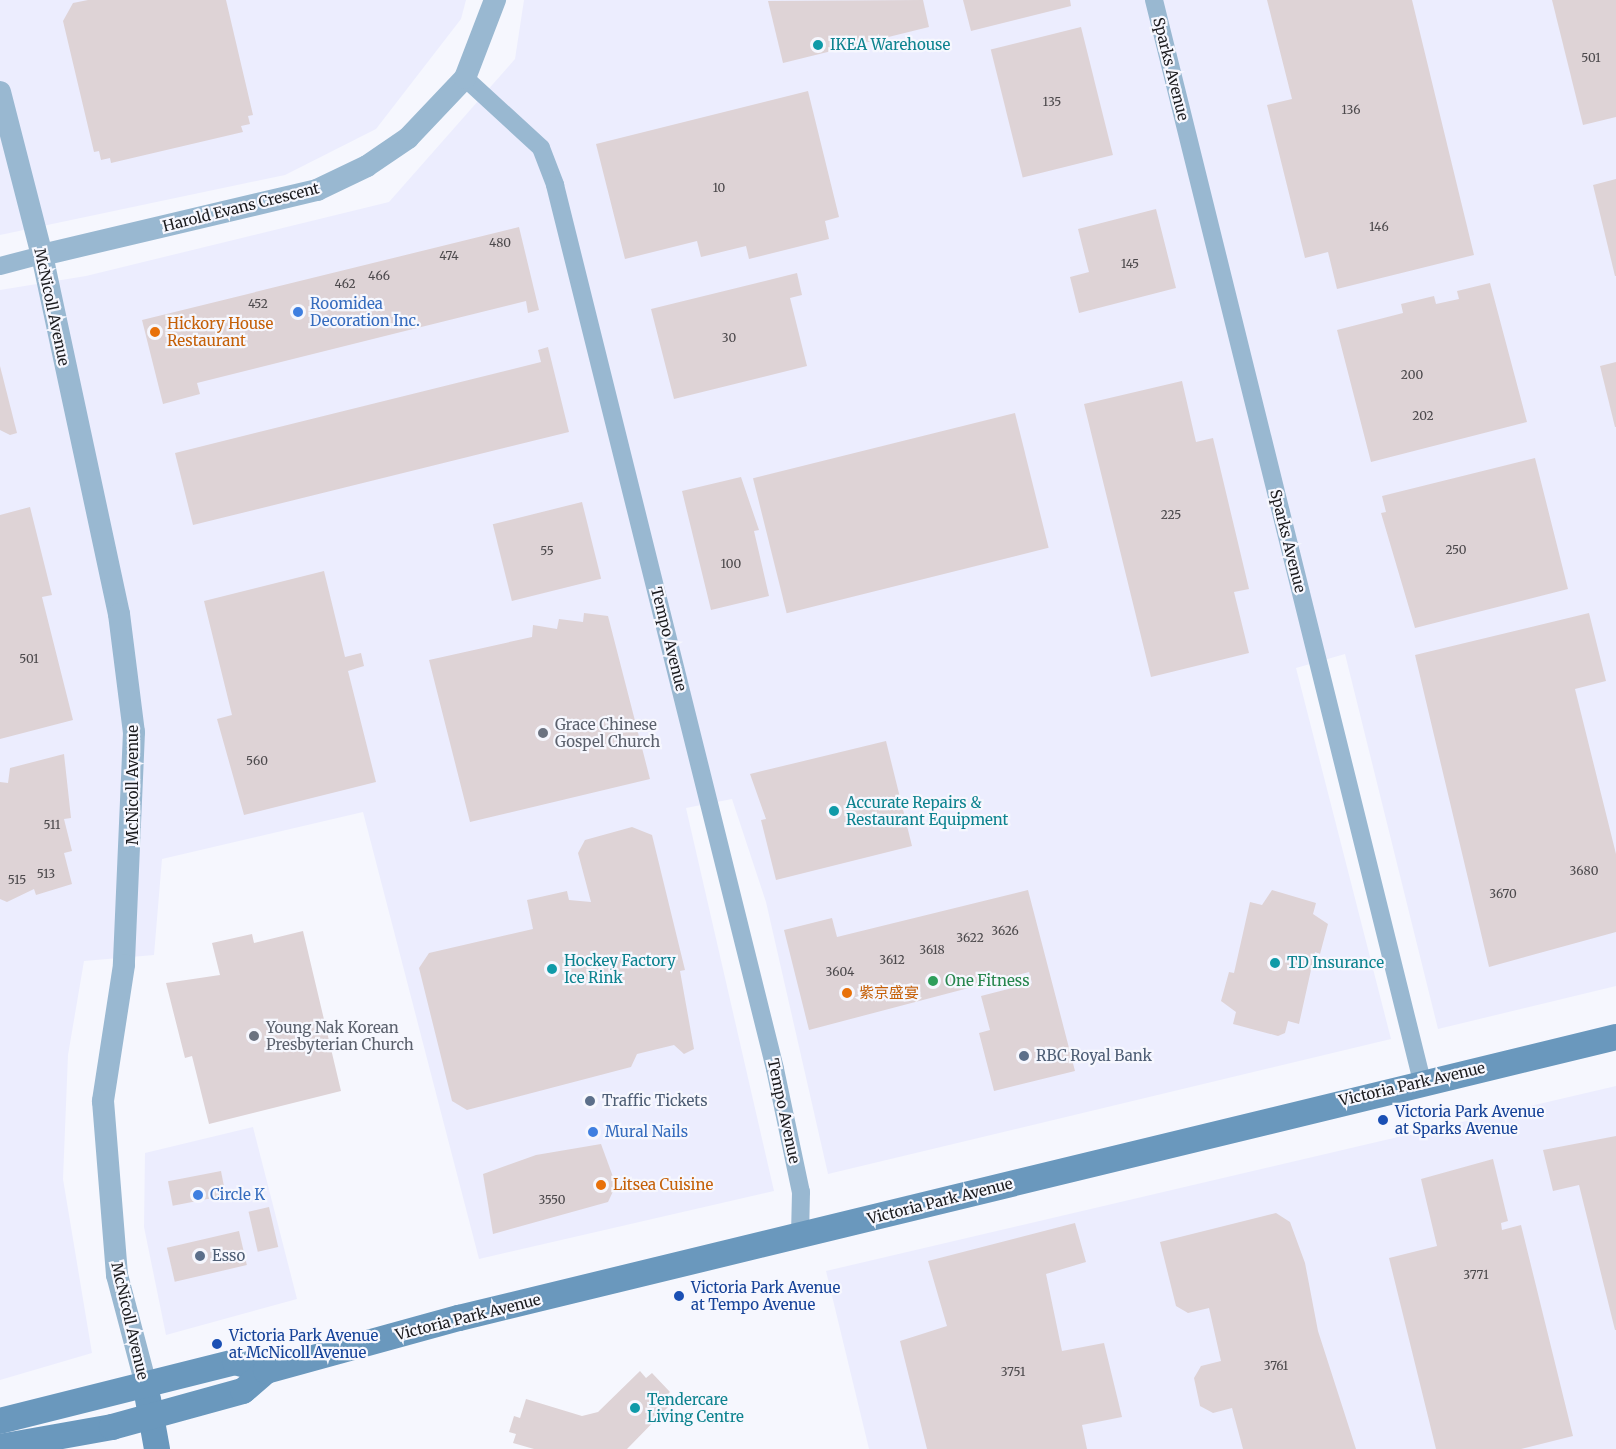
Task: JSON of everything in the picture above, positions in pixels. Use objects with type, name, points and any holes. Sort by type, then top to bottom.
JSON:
[{"type":"main road","name":"Victoria Park Avenue","points":[[0,1448],[152,1416],[243,1391],[266,1371],[800,1235],[1422,1081],[1616,1037]]},
{"type":"main road","points":[[0,1421],[145,1381],[235,1362],[266,1371]]},
{"type":"main road","name":"McNicoll Avenue","points":[[145,1381],[157,1449]]},
{"type":"street","name":"Harold Evans Crescent","points":[[42,255],[317,190],[367,166],[408,138],[465,78],[495,0]]},
{"type":"street","name":"Sparks Avenue","points":[[1154,0],[1422,1081]]},
{"type":"street","name":"Tempo Avenue","points":[[465,78],[541,148],[555,185],[776,1069],[801,1192],[800,1235]]},
{"type":"street","name":"McNicoll Avenue","points":[[0,92],[42,255],[119,614],[134,732],[133,856],[121,1004],[104,1112],[117,1275],[145,1381]]},
{"type":"street","points":[[0,266],[42,255]]},
{"type":"shaded area","points":[[0,0],[466,0],[461,19],[376,129],[285,175],[0,235]]},
{"type":"shaded area","points":[[524,0],[1616,0],[1616,986],[1438,1029],[1345,654],[1296,668],[1391,1039],[828,1174],[766,902],[732,799],[686,808],[774,1191],[479,1259],[363,812],[162,859],[154,955],[84,961],[68,1055],[63,1179],[92,1353],[0,1380],[0,290],[86,276],[389,202],[515,59]]},
{"type":"shaded area","points":[[1616,1086],[1616,1449],[869,1449],[826,1271]]},
{"type":"shaded area","points":[[253,1127],[297,1299],[166,1335],[144,1227],[145,1153]]},
{"type":"building","points":[[88,0],[226,0],[253,115],[248,116],[250,124],[241,126],[243,132],[111,163],[110,158],[101,160],[99,151],[94,152],[63,21],[73,3]]},
{"type":"building","name":"IKEA Warehouse","points":[[923,0],[929,27],[783,63],[768,1]]},
{"type":"building","points":[[963,0],[1070,0],[1071,6],[971,31]]},
{"type":"building","points":[[1267,0],[1412,0],[1474,255],[1337,289],[1328,252],[1305,258],[1267,105],[1292,99]]},
{"type":"building","points":[[1552,0],[1616,0],[1616,117],[1583,125]]},
{"type":"building","points":[[1081,27],[1113,155],[1023,178],[991,49]]},
{"type":"building","points":[[808,91],[839,217],[825,221],[829,239],[749,259],[746,246],[701,257],[697,241],[625,259],[596,144]]},
{"type":"building","points":[[1616,179],[1616,276],[1615,276],[1593,185]]},
{"type":"building","points":[[1156,209],[1176,288],[1079,313],[1070,277],[1089,272],[1078,229]]},
{"type":"building","points":[[519,227],[539,310],[528,313],[526,301],[197,383],[200,394],[163,404],[142,320]]},
{"type":"building","points":[[797,273],[802,295],[790,298],[807,366],[674,399],[651,309]]},
{"type":"building","points":[[1490,283],[1527,422],[1371,462],[1337,330],[1403,313],[1401,304],[1434,296],[1436,304],[1459,299],[1457,291]]},
{"type":"building","points":[[548,347],[569,432],[193,525],[175,453],[541,362],[538,350]]},
{"type":"building","points":[[1616,362],[1616,427],[1615,427],[1600,366]]},
{"type":"building","points":[[0,366],[17,433],[10,435],[0,430]]},
{"type":"building","points":[[1182,381],[1196,442],[1213,438],[1249,589],[1234,592],[1249,653],[1151,677],[1084,404]]},
{"type":"building","points":[[1015,413],[1049,548],[787,613],[753,478]]},
{"type":"building","points":[[1535,458],[1568,589],[1415,628],[1381,513],[1386,512],[1382,496]]},
{"type":"building","points":[[741,477],[759,530],[754,531],[769,596],[711,610],[682,491]]},
{"type":"building","points":[[582,502],[601,579],[512,601],[493,524]]},
{"type":"building","points":[[30,507],[52,595],[42,597],[73,720],[0,739],[0,515]]},
{"type":"building","points":[[324,571],[345,657],[361,653],[364,666],[348,671],[376,782],[244,815],[217,719],[232,715],[204,601]]},
{"type":"building","name":"Grace Chinese Gospel Church","points":[[584,613],[608,616],[650,779],[470,822],[429,660],[532,637],[533,625],[557,629],[559,619],[583,622]]},
{"type":"building","points":[[1589,613],[1606,681],[1575,689],[1616,854],[1616,932],[1489,967],[1415,655]]},
{"type":"building","name":"Accurate Repairs & Restaurant Equipment","points":[[886,741],[912,846],[776,880],[761,820],[766,819],[750,774]]},
{"type":"building","points":[[64,754],[71,818],[64,819],[72,851],[64,853],[72,884],[36,895],[34,889],[7,902],[0,899],[0,782],[8,783],[10,768]]},
{"type":"building","name":"Hockey Factory Ice Rink","points":[[632,827],[652,835],[685,970],[680,971],[694,1049],[684,1054],[674,1045],[637,1054],[631,1067],[467,1110],[452,1101],[419,968],[429,953],[533,929],[527,900],[567,891],[569,900],[591,902],[578,853],[585,840]]},
{"type":"building","points":[[1028,890],[1075,1071],[994,1091],[979,1033],[990,1030],[981,996],[1032,983],[1029,972],[809,1030],[784,930],[832,918],[837,937]]},
{"type":"building","name":"TD Insurance","points":[[1272,890],[1316,903],[1313,914],[1328,924],[1320,954],[1315,952],[1299,1024],[1288,1021],[1285,1033],[1278,1036],[1233,1024],[1236,1012],[1221,1001],[1229,972],[1234,973],[1250,902],[1262,905]]},
{"type":"building","name":"Young Nak Korean Presbyterian Church","points":[[303,931],[341,1091],[209,1124],[192,1056],[185,1058],[166,983],[220,975],[212,943],[252,934],[254,943]]},
{"type":"building","points":[[1616,1136],[1615,1330],[1579,1185],[1553,1191],[1543,1150]]},
{"type":"building","points":[[601,1144],[616,1185],[608,1202],[493,1234],[483,1174],[536,1155]]},
{"type":"building","points":[[1493,1159],[1508,1221],[1501,1223],[1502,1230],[1521,1225],[1573,1436],[1521,1449],[1436,1449],[1389,1258],[1437,1246],[1421,1179]]},
{"type":"building","points":[[221,1171],[226,1196],[173,1206],[168,1181]]},
{"type":"building","points":[[269,1207],[278,1247],[258,1252],[249,1212]]},
{"type":"building","points":[[1276,1213],[1290,1222],[1305,1263],[1318,1331],[1356,1449],[1243,1449],[1232,1408],[1213,1413],[1200,1406],[1194,1378],[1201,1366],[1221,1361],[1209,1308],[1188,1313],[1176,1306],[1160,1242]]},
{"type":"building","points":[[1075,1223],[1086,1262],[1046,1274],[1062,1351],[1104,1343],[1122,1417],[1082,1425],[1087,1449],[927,1449],[900,1341],[947,1326],[928,1261]]},
{"type":"building","points":[[239,1231],[247,1265],[175,1282],[167,1248]]},
{"type":"building","name":"Tendercare Living Centre","points":[[640,1371],[646,1378],[652,1373],[670,1392],[665,1397],[671,1404],[627,1449],[534,1449],[513,1443],[516,1434],[509,1432],[514,1416],[520,1418],[526,1399],[582,1416],[598,1412]]},
{"type":"place","name":"IKEA Warehouse","points":[[818,45]]},
{"type":"place","name":"Roomidea Decoration Inc.","points":[[298,312]]},
{"type":"place","name":"Hickory House Restaurant","points":[[155,332]]},
{"type":"place","name":"Grace Chinese Gospel Church","points":[[543,733]]},
{"type":"place","name":"Accurate Repairs & Restaurant Equipment","points":[[834,811]]},
{"type":"place","name":"TD Insurance","points":[[1275,963]]},
{"type":"place","name":"Hockey Factory Ice Rink","points":[[552,969]]},
{"type":"place","name":"One Fitness","points":[[933,981]]},
{"type":"place","name":"紫京盛宴","points":[[847,993]]},
{"type":"place","name":"Young Nak Korean Presbyterian Church","points":[[254,1036]]},
{"type":"place","name":"RBC Royal Bank","points":[[1024,1056]]},
{"type":"place","name":"Traffic Tickets","points":[[590,1101]]},
{"type":"place","name":"Victoria Park Avenue at Sparks Avenue","points":[[1383,1120]]},
{"type":"place","name":"Mural Nails","points":[[593,1132]]},
{"type":"place","name":"Litsea Cuisine","points":[[601,1185]]},
{"type":"place","name":"Circle K","points":[[198,1195]]},
{"type":"place","name":"Esso","points":[[200,1256]]},
{"type":"place","name":"Victoria Park Avenue at Tempo Avenue","points":[[679,1296]]},
{"type":"place","name":"Victoria Park Avenue at McNicoll Avenue","points":[[217,1344]]},
{"type":"place","name":"Tendercare Living Centre","points":[[635,1408]]}]
